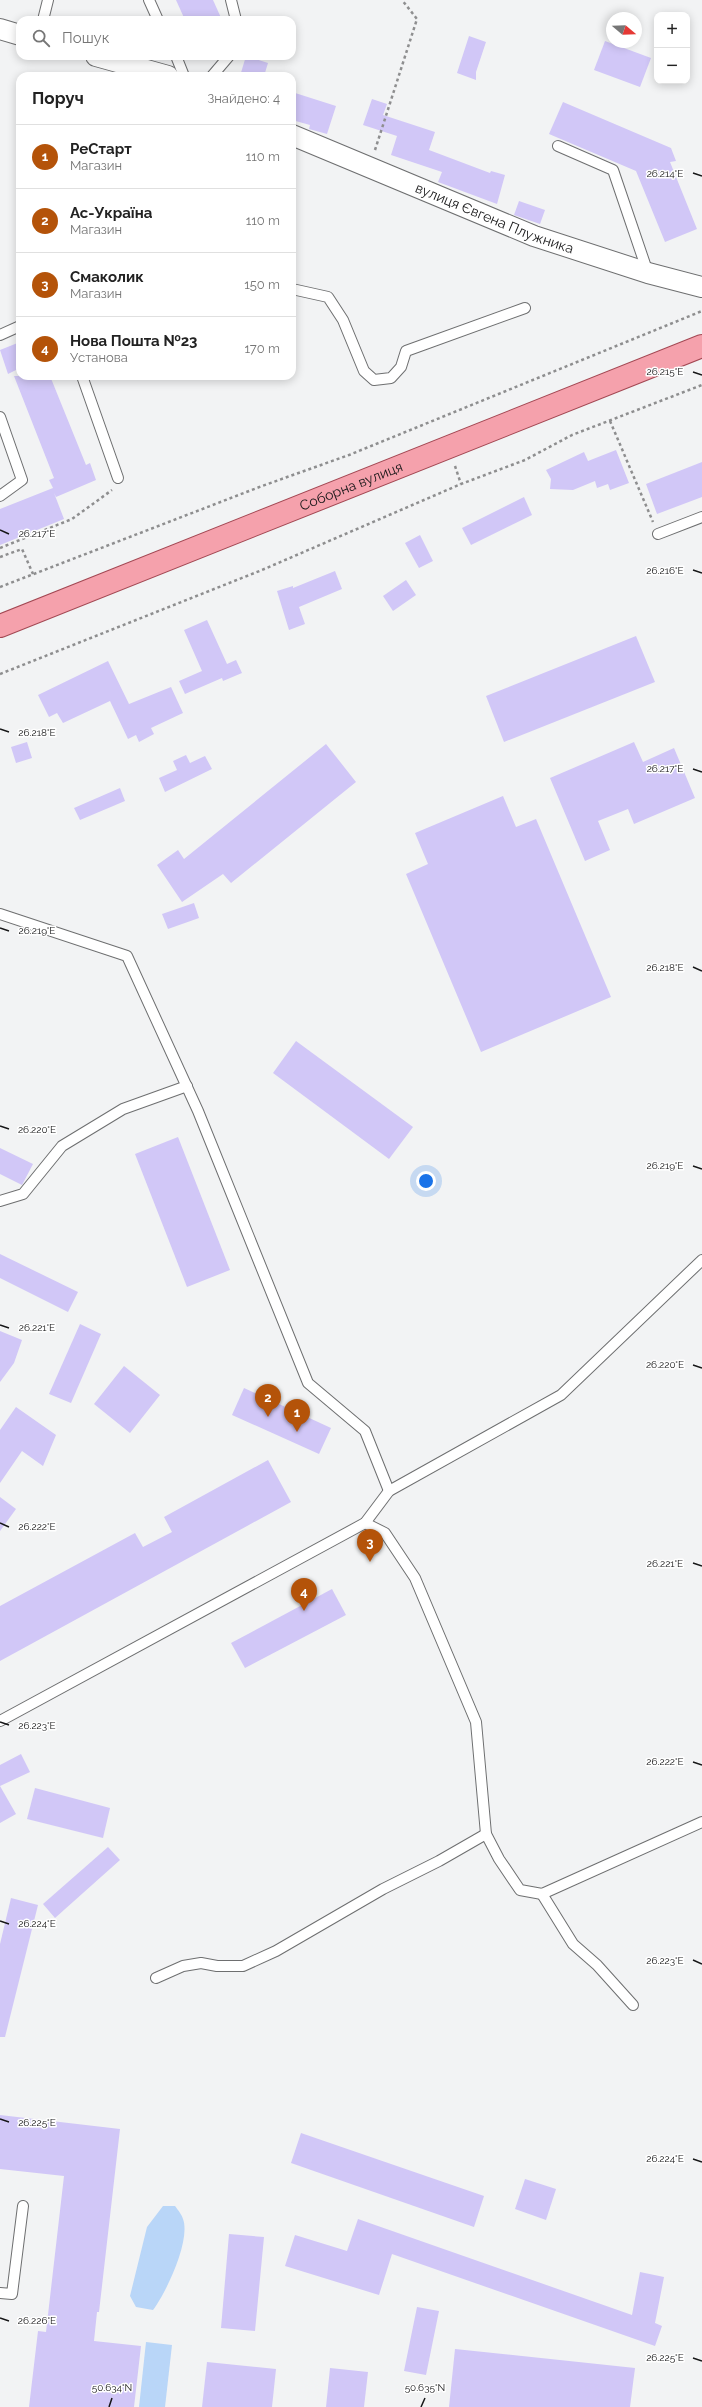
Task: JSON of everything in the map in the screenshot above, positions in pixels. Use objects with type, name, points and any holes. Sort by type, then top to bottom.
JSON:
[{"type":"main road","name":"Соборна вулиця","points":[[0,626],[702,346]]},
{"type":"street","points":[[0,28],[16,34]]},
{"type":"street","points":[[110,60],[154,72]]},
{"type":"street","name":"вулиця Євгена Плужника","points":[[296,137],[534,236],[648,273],[702,287]]},
{"type":"lane","points":[[44,16],[48,0]]},
{"type":"lane","points":[[149,0],[156,16]]},
{"type":"lane","points":[[231,0],[235,16]]},
{"type":"lane","points":[[178,60],[182,72]]},
{"type":"lane","points":[[215,72],[226,60]]},
{"type":"lane","points":[[558,146],[613,170],[648,273]]},
{"type":"lane","points":[[296,290],[328,297],[343,320],[364,371],[374,380],[391,378],[401,367],[406,351],[525,308]]},
{"type":"lane","points":[[0,335],[16,328]]},
{"type":"lane","points":[[83,380],[118,478]]},
{"type":"lane","points":[[0,417],[22,480],[0,496]]},
{"type":"lane","points":[[658,534],[702,517]]},
{"type":"lane","points":[[0,914],[127,956],[187,1086],[308,1383],[365,1431],[389,1491]]},
{"type":"lane","points":[[0,1201],[23,1194],[62,1146],[123,1109],[187,1086]]},
{"type":"lane","points":[[0,1721],[365,1522],[389,1491],[561,1395],[702,1260]]},
{"type":"lane","points":[[365,1522],[384,1533],[414,1578],[476,1722],[486,1834],[499,1859],[520,1890],[542,1894],[702,1822]]},
{"type":"lane","points":[[156,1978],[183,1966],[201,1963],[217,1966],[243,1966],[276,1951],[382,1889],[440,1861],[486,1834]]},
{"type":"lane","points":[[542,1894],[573,1944],[597,1965],[633,2006]]},
{"type":"lane","points":[[0,2292],[12,2294],[22,2206]]},
{"type":"path","points":[[370,167],[417,19],[402,0]]},
{"type":"path","points":[[0,587],[262,486],[349,455],[702,311]]},
{"type":"path","points":[[0,674],[262,570],[461,484],[525,460],[572,435],[702,385]]},
{"type":"path","points":[[610,421],[658,534]]},
{"type":"path","points":[[454,466],[461,484]]},
{"type":"path","points":[[0,548],[72,519],[120,484],[118,478]]},
{"type":"path","points":[[0,557],[22,549],[33,574]]},
{"type":"shaded area","points":[[163,2206],[175,2206],[180,2212],[185,2228],[184,2240],[176,2266],[164,2292],[153,2310],[136,2307],[130,2296],[147,2227]]},
{"type":"shaded area","points":[[146,2342],[172,2345],[165,2407],[139,2407]]},
{"type":"building","points":[[176,0],[213,0],[220,16],[183,16]]},
{"type":"building","points":[[469,36],[486,42],[476,72],[476,80],[457,73]]},
{"type":"building","points":[[605,41],[606,48],[624,48],[651,58],[640,87],[594,70]]},
{"type":"building","points":[[245,60],[259,60],[268,63],[265,72],[241,72]]},
{"type":"building","points":[[296,93],[336,106],[327,134],[309,129],[310,125],[296,121]]},
{"type":"building","points":[[372,99],[387,104],[383,115],[435,132],[429,150],[490,173],[491,171],[505,175],[497,204],[438,182],[442,172],[391,155],[397,136],[363,125]]},
{"type":"building","points":[[563,102],[671,148],[676,161],[670,162],[697,229],[665,242],[636,171],[549,134]]},
{"type":"building","points":[[519,201],[545,210],[540,224],[514,215]]},
{"type":"building","points":[[16,344],[16,370],[8,374],[0,350]]},
{"type":"building","points":[[14,376],[16,376],[16,380],[52,380],[86,465],[90,463],[96,480],[56,497],[54,493],[64,519],[0,545],[0,509],[53,488],[49,480],[54,478]]},
{"type":"building","points":[[616,450],[629,483],[610,490],[608,484],[597,488],[595,481],[573,490],[550,489],[551,479],[546,470],[584,452],[588,461]]},
{"type":"building","points":[[702,462],[702,497],[657,514],[646,484]]},
{"type":"building","points":[[524,497],[532,515],[471,545],[462,528]]},
{"type":"building","points":[[420,535],[433,561],[419,568],[405,543]]},
{"type":"building","points":[[335,571],[342,589],[299,607],[305,624],[289,630],[277,591],[293,586],[293,588]]},
{"type":"building","points":[[406,580],[416,595],[393,611],[383,596]]},
{"type":"building","points":[[207,620],[227,664],[236,660],[242,673],[223,681],[222,678],[185,694],[179,681],[202,671],[184,630]]},
{"type":"building","points":[[636,636],[655,682],[504,742],[486,696]]},
{"type":"building","points":[[108,661],[129,704],[171,687],[183,713],[151,728],[154,734],[139,742],[136,735],[128,739],[110,701],[63,723],[57,713],[49,717],[38,695]]},
{"type":"building","points":[[27,742],[32,758],[16,763],[11,747]]},
{"type":"building","points":[[634,742],[643,762],[674,748],[695,798],[634,824],[628,809],[598,821],[610,850],[585,861],[550,778]]},
{"type":"building","points":[[326,744],[356,782],[231,883],[223,874],[182,902],[157,865],[178,850],[184,859]]},
{"type":"building","points":[[186,755],[190,763],[205,756],[212,769],[165,792],[159,778],[177,770],[173,761]]},
{"type":"building","points":[[120,788],[125,801],[80,820],[74,808]]},
{"type":"building","points":[[503,796],[516,827],[536,819],[611,997],[481,1052],[406,874],[428,864],[415,833]]},
{"type":"building","points":[[194,903],[199,918],[168,929],[162,914]]},
{"type":"building","points":[[296,1041],[413,1127],[389,1159],[273,1073]]},
{"type":"building","points":[[178,1137],[230,1270],[187,1287],[135,1154]]},
{"type":"building","points":[[0,1148],[33,1164],[22,1185],[0,1174]]},
{"type":"building","points":[[0,1254],[78,1292],[68,1312],[0,1278]]},
{"type":"building","points":[[80,1324],[101,1334],[71,1403],[49,1394]]},
{"type":"building","points":[[0,1331],[22,1340],[14,1363],[0,1382]]},
{"type":"building","points":[[124,1366],[160,1395],[130,1433],[94,1404]]},
{"type":"building","points":[[244,1388],[331,1428],[319,1454],[232,1415]]},
{"type":"building","points":[[16,1407],[56,1435],[43,1466],[22,1451],[0,1483],[0,1430]]},
{"type":"building","points":[[268,1460],[291,1502],[0,1661],[0,1606],[135,1533],[143,1547],[172,1532],[164,1517]]},
{"type":"building","points":[[0,1497],[16,1509],[0,1531]]},
{"type":"building","points":[[332,1589],[346,1615],[245,1668],[231,1643]]},
{"type":"building","points":[[21,1754],[30,1772],[0,1786],[0,1765]]},
{"type":"building","points":[[0,1786],[16,1814],[0,1823]]},
{"type":"building","points":[[35,1788],[110,1808],[103,1838],[27,1819]]},
{"type":"building","points":[[108,1847],[120,1860],[55,1918],[43,1904]]},
{"type":"building","points":[[11,1898],[38,1905],[5,2037],[0,2037],[0,1944]]},
{"type":"building","points":[[0,2115],[120,2129],[99,2312],[97,2312],[94,2341],[141,2346],[134,2407],[29,2407],[38,2331],[46,2332],[64,2176],[0,2169]]},
{"type":"building","points":[[301,2133],[484,2196],[474,2227],[291,2163]]},
{"type":"building","points":[[525,2179],[556,2189],[546,2220],[515,2209]]},
{"type":"building","points":[[358,2219],[632,2315],[640,2272],[664,2277],[655,2323],[662,2326],[655,2346],[392,2254],[379,2295],[285,2266],[295,2235],[347,2251]]},
{"type":"building","points":[[229,2234],[264,2237],[255,2331],[221,2328]]},
{"type":"building","points":[[417,2307],[439,2311],[426,2375],[404,2371]]},
{"type":"building","points":[[455,2349],[635,2368],[630,2407],[449,2407]]},
{"type":"building","points":[[207,2362],[276,2369],[272,2407],[202,2407]]},
{"type":"building","points":[[330,2368],[368,2372],[364,2407],[326,2407]]},
{"type":"place","name":"Ас-Україна","points":[[268,1417]]},
{"type":"place","name":"РеСтарт","points":[[297,1432]]},
{"type":"place","name":"Смаколик","points":[[370,1562]]},
{"type":"place","name":"Нова Пошта №23","points":[[304,1611]]}]
